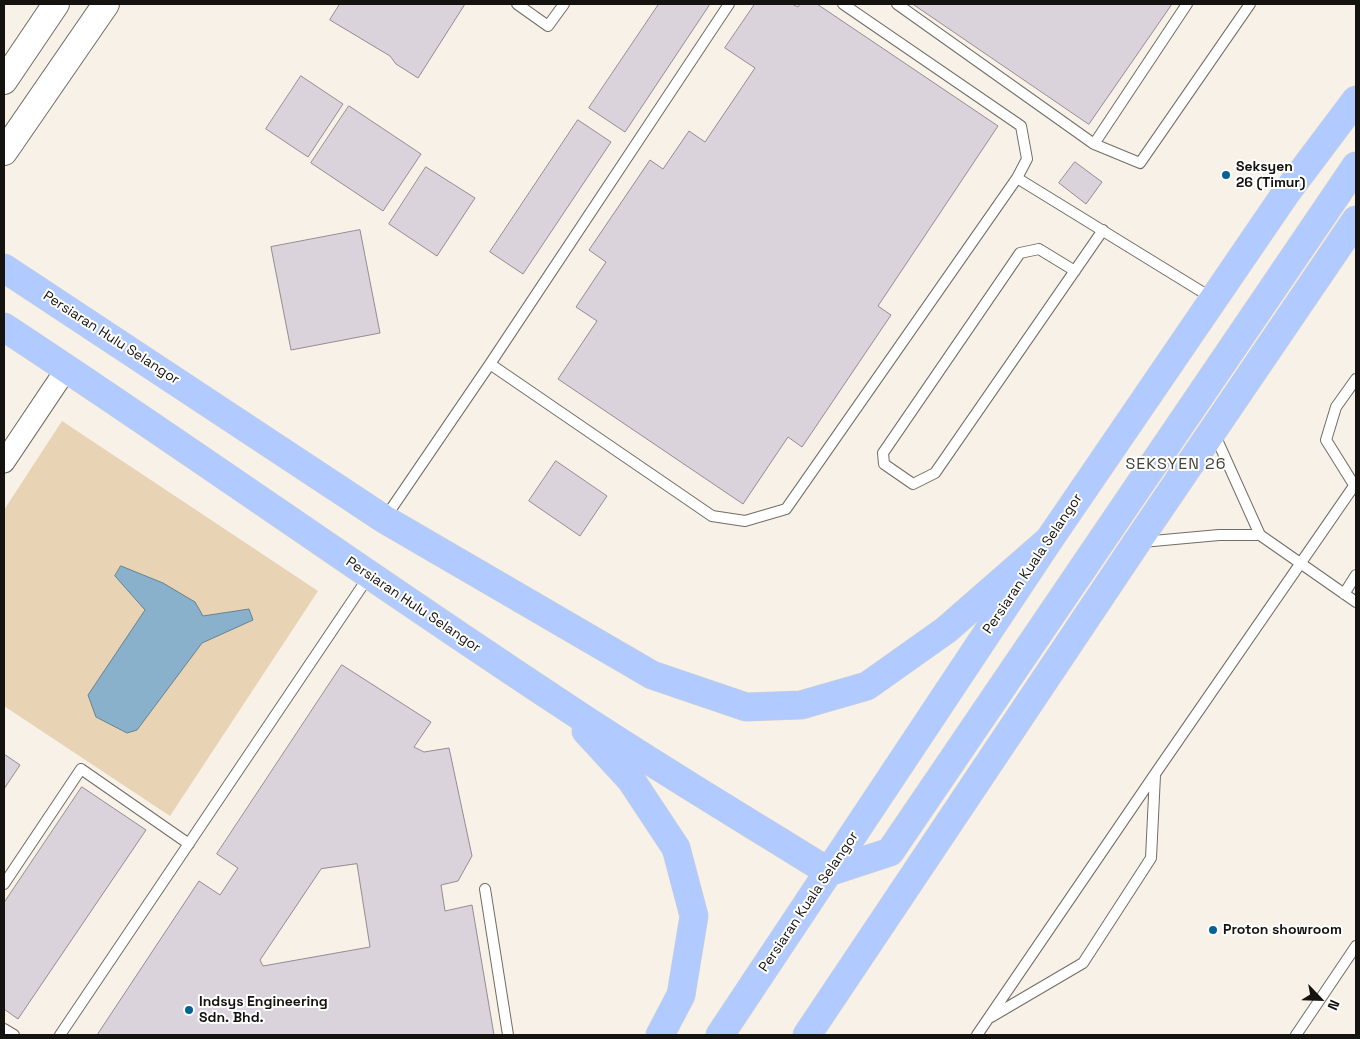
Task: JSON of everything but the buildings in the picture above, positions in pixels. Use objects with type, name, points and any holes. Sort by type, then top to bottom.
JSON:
[{"type":"main road","name":"Persiaran Kuala Selangor","points":[[720,1035],[1049,540],[1286,192],[1356,100]]},
{"type":"main road","points":[[829,872],[890,852],[1356,166]]},
{"type":"main road","points":[[807,1035],[1137,542],[1356,220]]},
{"type":"main road","name":"Persiaran Hulu Selangor","points":[[4,268],[384,519],[652,674],[746,706],[801,705],[867,686],[946,630],[1049,540]]},
{"type":"main road","name":"Persiaran Hulu Selangor","points":[[4,327],[562,705],[829,872]]},
{"type":"main road","points":[[562,705],[631,780],[676,848],[694,916],[680,995],[660,1035]]},
{"type":"street","points":[[4,81],[56,4]]},
{"type":"street","points":[[4,152],[106,4]]},
{"type":"street","points":[[4,462],[66,368]]},
{"type":"lane","points":[[517,4],[548,26],[564,4]]},
{"type":"lane","points":[[384,519],[490,364],[729,4]]},
{"type":"lane","points":[[490,364],[712,516],[745,521],[786,509],[1017,178],[1027,159],[1022,126],[843,4]]},
{"type":"lane","points":[[897,4],[1094,144],[1140,163],[1250,4]]},
{"type":"lane","points":[[1094,144],[1187,4]]},
{"type":"lane","points":[[1017,178],[1213,299]]},
{"type":"lane","points":[[1075,271],[1039,249],[1020,253],[883,454],[884,464],[913,484],[935,473],[1075,271],[1103,230]]},
{"type":"lane","points":[[977,1035],[986,1019],[1300,563],[1356,486],[1326,440],[1336,407],[1356,379]]},
{"type":"lane","points":[[1213,431],[1260,535],[1356,602]]},
{"type":"lane","points":[[1137,542],[1219,534],[1260,535]]},
{"type":"lane","points":[[1344,594],[1356,575]]},
{"type":"lane","points":[[60,1035],[369,576]]},
{"type":"lane","points":[[4,884],[81,769],[188,844]]},
{"type":"lane","points":[[986,1019],[1083,962],[1151,858],[1155,774]]},
{"type":"lane","points":[[485,889],[508,1035]]},
{"type":"lane","points":[[1296,1035],[1356,946]]},
{"type":"lane","points":[[4,1028],[14,1035]]},
{"type":"shaded area","points":[[62,421],[318,591],[170,816],[4,706],[4,510]]},
{"type":"water","points":[[121,566],[163,583],[195,602],[203,616],[249,609],[253,620],[202,643],[137,730],[127,733],[96,717],[88,695],[145,610],[115,576]]},
{"type":"place","name":"Seksyen 26 (Timur)","points":[[1226,175]]},
{"type":"place","name":"Proton showroom","points":[[1213,930]]},
{"type":"place","name":"Indsys Engineering Sdn. Bhd.","points":[[189,1010]]},
{"type":"district","name":"SEKSYEN 26","points":[[1176,465]]}]
